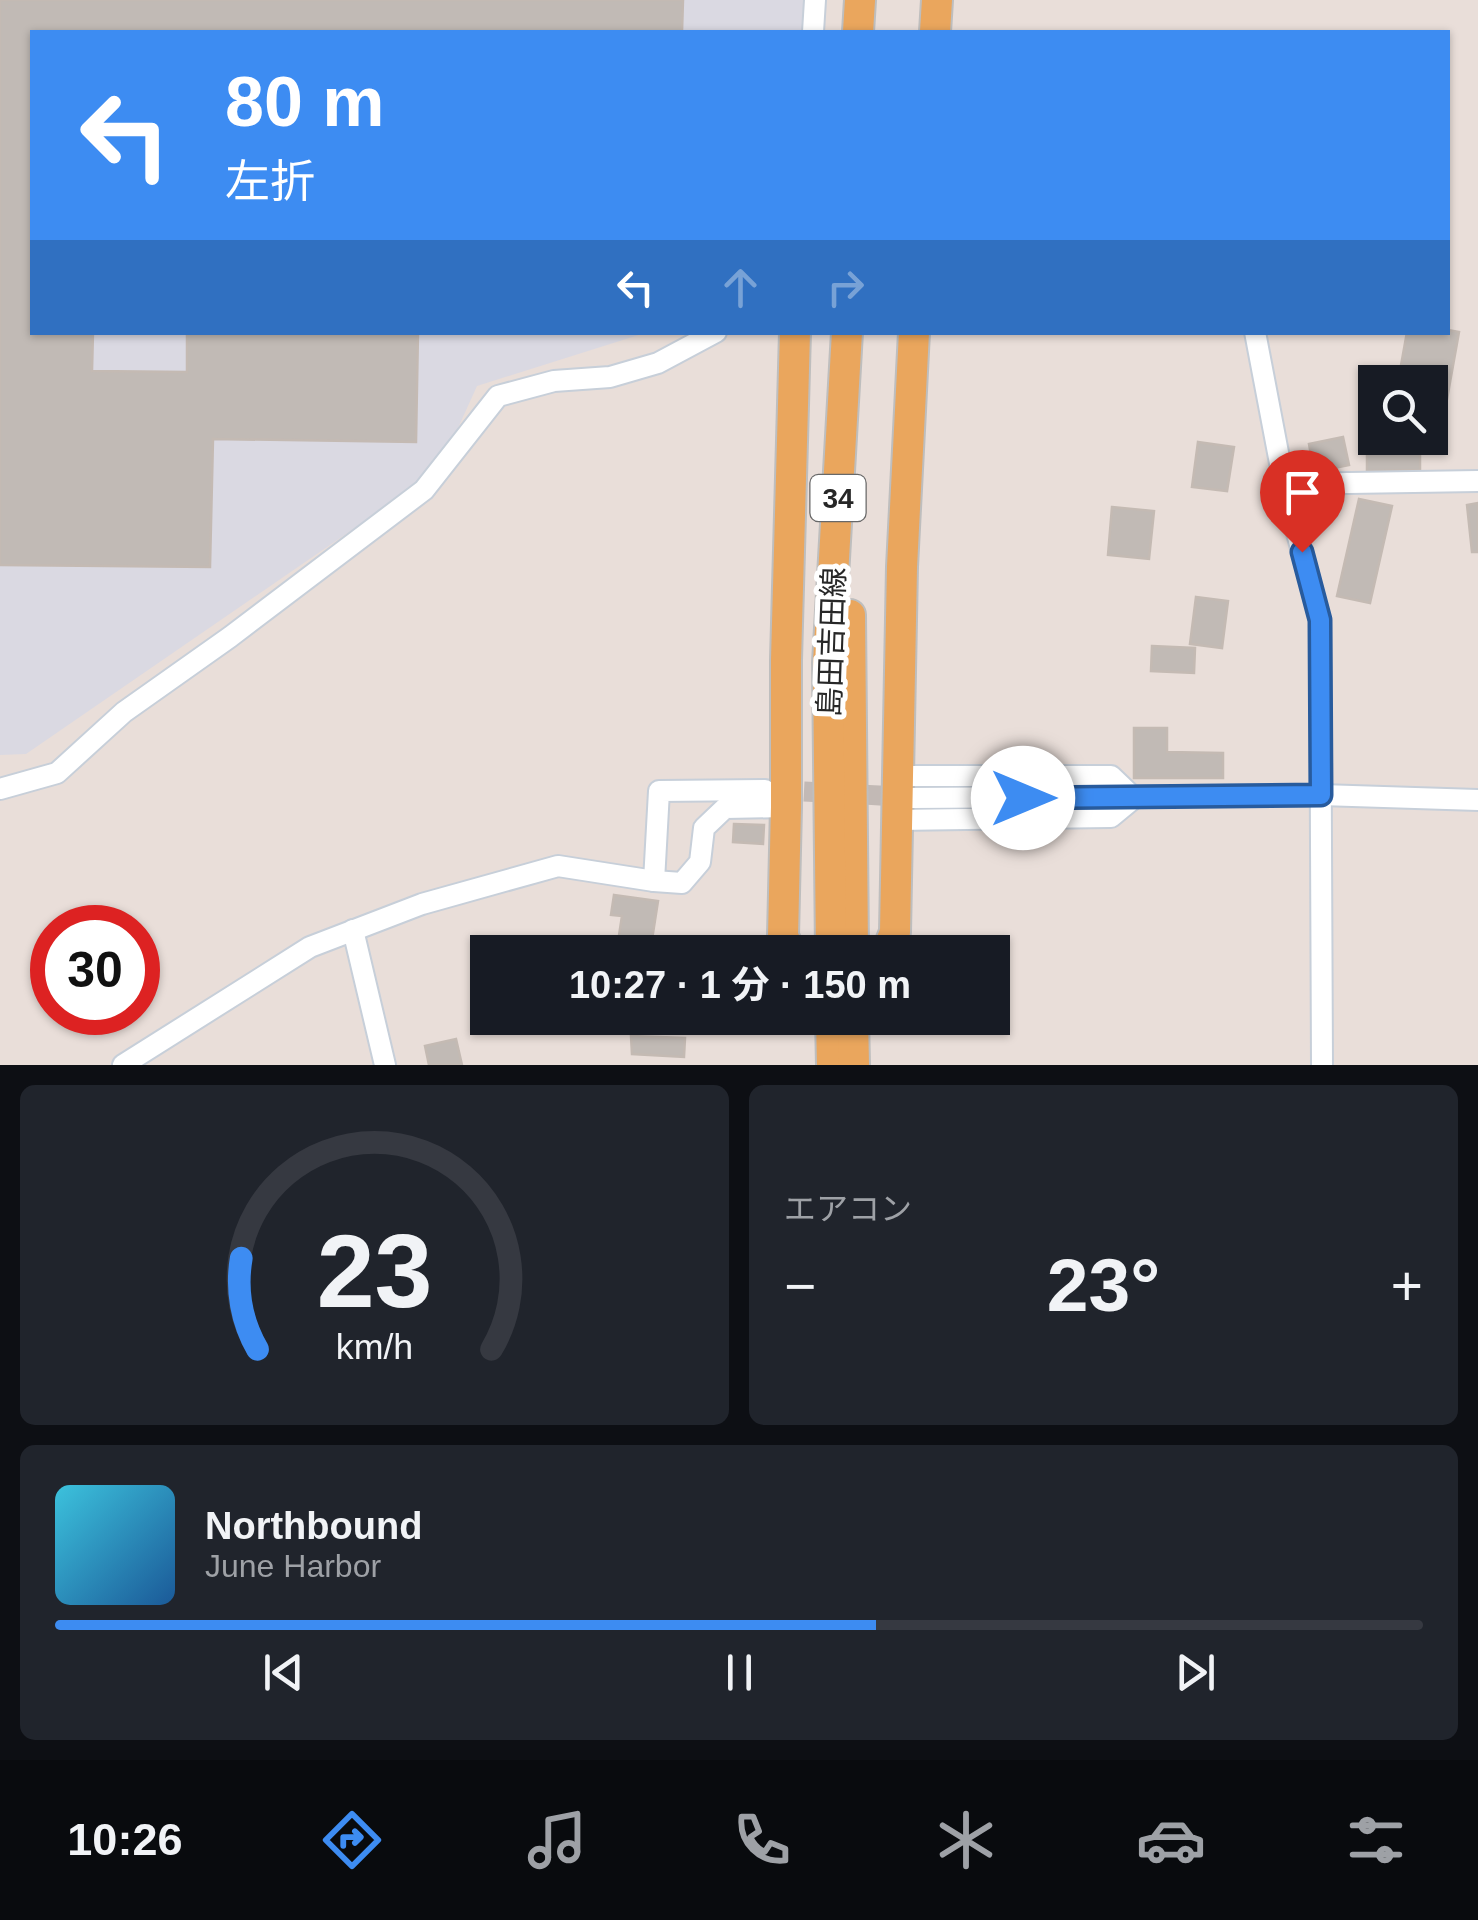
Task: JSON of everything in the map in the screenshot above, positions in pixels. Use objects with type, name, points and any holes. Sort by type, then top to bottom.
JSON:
[{"type":"main road","points":[[858,30],[860,0]]},
{"type":"main road","points":[[935,30],[937,0]]},
{"type":"main road","points":[[783,935],[776,798],[786,660],[794,335]]},
{"type":"main road","name":"島田吉田線","points":[[831,935],[828,662],[848,335]]},
{"type":"main road","name":"島田吉田線","points":[[848,335],[853,935]]},
{"type":"main road","points":[[893,935],[903,798],[902,567],[914,335]]},
{"type":"main road","points":[[828,1035],[843,1058],[856,1035]]},
{"type":"street","points":[[813,30],[815,0]]},
{"type":"street","points":[[0,789],[56,772],[124,712],[230,638],[424,490],[498,396],[554,381],[610,377],[658,363],[710,335]]},
{"type":"street","points":[[1256,335],[1284,484],[1320,620],[1322,1065]]},
{"type":"street","points":[[1284,484],[1478,481]]},
{"type":"street","points":[[903,798],[1111,776],[1134,798]]},
{"type":"street","points":[[654,881],[660,791],[776,798]]},
{"type":"street","points":[[903,798],[1111,818],[1134,798],[1321,795],[1478,800]]},
{"type":"street","points":[[123,1065],[310,947],[422,904],[558,866],[682,883],[700,862],[704,828],[726,808],[776,798]]},
{"type":"street","points":[[353,930],[385,1065]]},
{"type":"shaded area","points":[[0,0],[806,0],[803,30],[30,30],[30,335],[639,335],[477,386],[439,470],[26,754],[0,755]]},
{"type":"building","points":[[0,0],[683,0],[682,30],[30,30],[30,335],[93,335],[92,371],[187,372],[187,335],[418,335],[416,442],[213,439],[210,567],[0,565]]},
{"type":"building","points":[[1459,332],[1448,393],[1448,365],[1401,365],[1406,335]]},
{"type":"building","points":[[1343,437],[1349,465],[1314,472],[1309,444]]},
{"type":"building","points":[[1198,442],[1234,447],[1227,491],[1192,487]]},
{"type":"building","points":[[1367,455],[1420,455],[1420,470],[1367,471]]},
{"type":"building","points":[[1359,499],[1392,506],[1370,603],[1337,596]]},
{"type":"building","points":[[1478,503],[1478,552],[1472,552],[1467,505]]},
{"type":"building","points":[[1112,507],[1154,511],[1149,559],[1108,555]]},
{"type":"building","points":[[1196,597],[1228,601],[1222,648],[1190,644]]},
{"type":"building","points":[[1152,646],[1195,648],[1194,673],[1151,671]]},
{"type":"building","points":[[1134,728],[1167,728],[1167,752],[1223,753],[1223,778],[1134,778]]},
{"type":"building","points":[[734,824],[764,825],[763,844],[733,842]]},
{"type":"building","points":[[614,895],[658,901],[653,935],[619,935],[622,916],[611,915]]},
{"type":"building","points":[[631,1036],[685,1038],[684,1057],[632,1054]]},
{"type":"building","points":[[456,1039],[462,1065],[429,1065],[425,1046]]},
{"type":"tunnel","points":[[774,790],[910,797]]},
{"type":"route","points":[[1023,798],[1321,795],[1320,620],[1302,552]]}]
